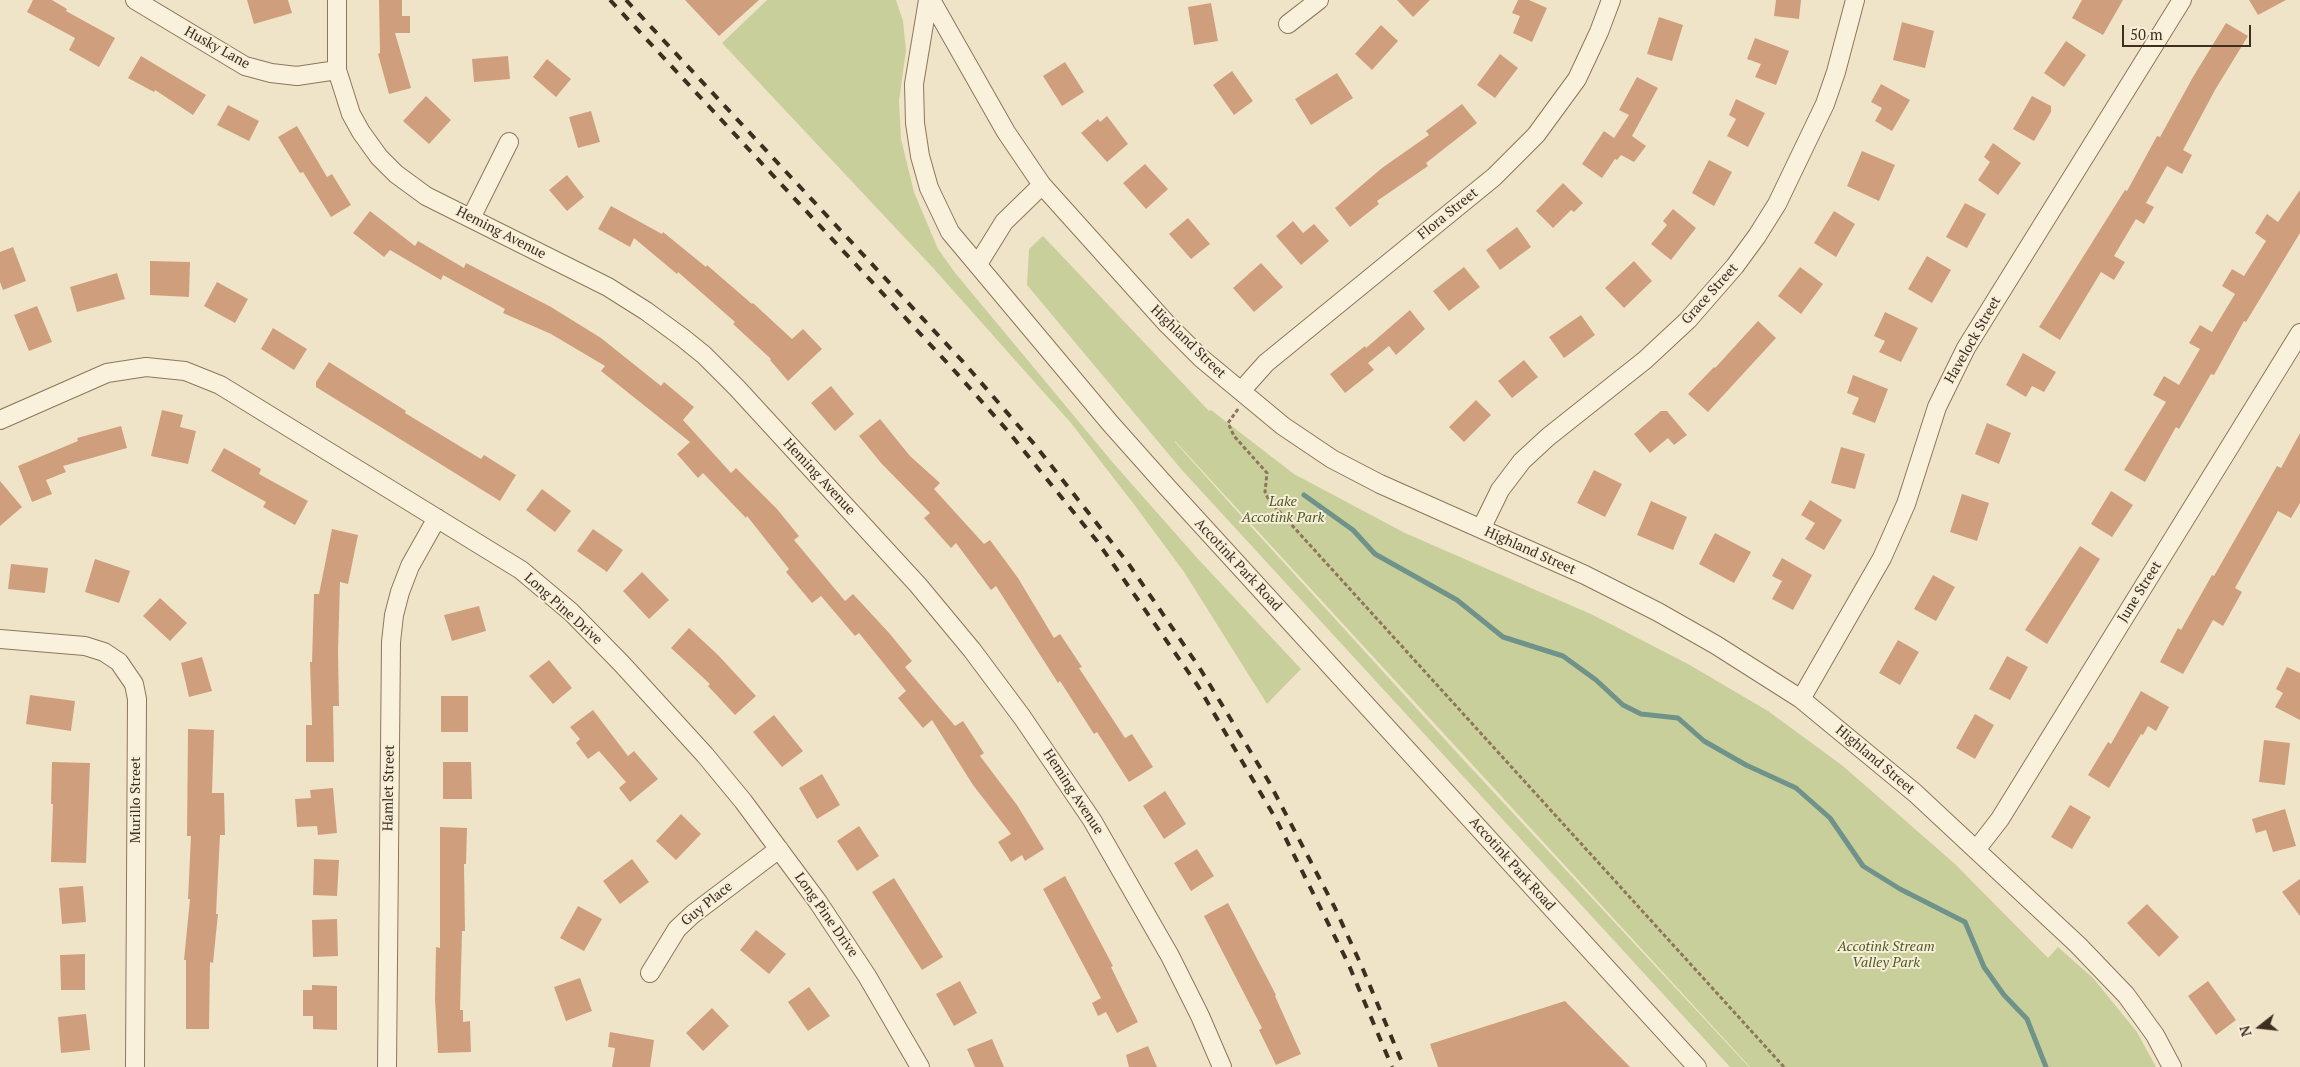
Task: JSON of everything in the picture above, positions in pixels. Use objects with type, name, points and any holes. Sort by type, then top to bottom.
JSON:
[{"type":"street","name":"Husky Lane","points":[[134,0],[245,66],[272,74],[298,76],[337,70]]},
{"type":"street","name":"Heming Avenue","points":[[337,0],[337,70],[351,114],[379,157],[396,174],[416,189],[608,287],[684,338],[737,388],[918,585],[972,650],[1022,717],[1092,820],[1170,956],[1200,1016],[1222,1067]]},
{"type":"street","name":"Highland Street","points":[[929,0],[1006,132],[1042,185],[1167,324],[1201,358],[1313,448],[1332,459],[1380,484],[1585,575],[1658,612],[1716,645],[1801,699],[1915,793],[2078,945],[2126,995],[2155,1035],[2172,1067]]},
{"type":"street","name":"Accotink Park Road","points":[[929,0],[914,84],[915,123],[920,156],[929,188],[940,215],[950,232],[1104,416],[1167,487],[1698,1067]]},
{"type":"street","points":[[1288,24],[1319,0]]},
{"type":"street","name":"Flora Street","points":[[1245,394],[1266,363],[1494,177],[1536,135],[1577,79],[1599,32],[1611,0]]},
{"type":"street","name":"Grace Street","points":[[1481,529],[1500,490],[1522,461],[1548,437],[1645,360],[1688,320],[1735,266],[1757,236],[1777,204],[1825,104],[1836,72],[1855,0]]},
{"type":"street","name":"Havelock Street","points":[[1801,699],[1882,558],[1906,504],[1937,407],[1966,348],[2182,0]]},
{"type":"street","points":[[471,218],[509,142]]},
{"type":"street","points":[[978,264],[1004,222],[1042,185]]},
{"type":"street","name":"June Street","points":[[1976,850],[2005,810],[2300,333]]},
{"type":"street","name":"Long Pine Drive","points":[[1,415],[108,373],[146,367],[185,371],[220,385],[521,570],[571,612],[705,755],[818,902],[867,976],[920,1067]]},
{"type":"street","name":"Hamlet Street","points":[[386,1067],[390,642],[400,592],[410,566],[437,518]]},
{"type":"street","name":"Murillo Street","points":[[0,639],[85,646],[104,652],[119,662],[134,684],[137,699],[135,1067]]},
{"type":"street","name":"Guy Place","points":[[650,973],[677,929],[693,914],[779,849]]},
{"type":"path","points":[[1245,394],[1228,423],[1234,436],[1267,473],[1265,492],[1269,500],[1784,1067]]},
{"type":"green space","points":[[767,0],[896,0],[903,21],[906,50],[899,101],[901,139],[914,192],[938,249],[956,274],[1114,464],[1199,560],[1301,669],[1267,704],[1184,572],[1071,423],[934,269],[722,43]]},
{"type":"green space","name":"Accotink Stream Valley Park","points":[[1043,236],[1209,411],[1211,410],[1294,474],[1405,533],[1593,615],[1688,664],[1768,711],[1843,766],[1955,864],[2048,958],[2058,947],[2093,978],[2137,1032],[2156,1067],[1750,1067],[1175,441],[1460,756],[1749,1067],[1730,1067],[1181,469],[1027,285],[1029,249]]},
{"type":"building","points":[[33,0],[52,0],[67,9],[66,11],[115,38],[99,67],[69,50],[75,38],[27,12]]},
{"type":"building","points":[[247,0],[288,0],[292,13],[254,24]]},
{"type":"building","points":[[379,0],[402,0],[402,16],[410,16],[410,33],[395,33],[411,88],[389,94],[378,54],[380,53]]},
{"type":"building","points":[[685,0],[759,0],[719,36]]},
{"type":"building","points":[[1397,0],[1430,0],[1413,17]]},
{"type":"building","points":[[1518,0],[1529,0],[1547,8],[1532,42],[1513,33],[1520,16],[1512,13]]},
{"type":"building","points":[[1776,0],[1801,0],[1799,19],[1774,16]]},
{"type":"building","points":[[2082,0],[2123,0],[2103,35],[2072,18]]},
{"type":"building","points":[[2249,0],[2286,0],[2258,15]]},
{"type":"building","points":[[1211,3],[1218,41],[1194,45],[1188,7]]},
{"type":"building","points":[[1659,17],[1683,25],[1672,61],[1647,54]]},
{"type":"building","points":[[1902,22],[1934,31],[1925,68],[1893,60]]},
{"type":"building","points":[[2226,23],[2248,36],[2215,90],[2183,150],[2192,155],[2182,174],[2167,166],[2146,203],[2154,207],[2144,224],[2136,219],[2114,256],[2125,262],[2114,280],[2101,272],[2060,340],[2039,327],[2125,190],[2127,191],[2157,136],[2160,137],[2193,77]]},
{"type":"building","points":[[1381,25],[1398,41],[1372,70],[1355,54]]},
{"type":"building","points":[[1755,38],[1789,51],[1776,85],[1755,77],[1761,64],[1747,59]]},
{"type":"building","points":[[2066,41],[2086,55],[2064,87],[2044,73]]},
{"type":"building","points":[[1500,54],[1518,68],[1495,98],[1477,85]]},
{"type":"building","points":[[141,56],[206,95],[193,115],[155,90],[154,92],[128,78]]},
{"type":"building","points":[[508,56],[510,79],[474,82],[472,59]]},
{"type":"building","points":[[547,59],[571,79],[556,97],[533,77]]},
{"type":"building","points":[[1065,62],[1084,92],[1062,106],[1043,76]]},
{"type":"building","points":[[1232,71],[1253,101],[1234,115],[1213,85]]},
{"type":"building","points":[[1337,73],[1353,98],[1311,125],[1295,99]]},
{"type":"building","points":[[1637,77],[1658,88],[1632,136],[1646,146],[1634,162],[1621,155],[1617,160],[1615,159],[1602,178],[1582,164],[1604,131],[1614,138],[1629,115],[1619,110]]},
{"type":"building","points":[[1881,84],[1910,100],[1892,131],[1875,121],[1882,108],[1871,102]]},
{"type":"building","points":[[426,96],[451,120],[429,144],[403,121]]},
{"type":"building","points":[[2032,96],[2051,106],[2051,112],[2034,141],[2013,129]]},
{"type":"building","points":[[1736,99],[1765,113],[1748,147],[1727,136],[1736,119],[1729,115]]},
{"type":"building","points":[[1462,104],[1477,123],[1426,163],[1428,166],[1377,201],[1379,204],[1350,227],[1335,208],[1382,168],[1429,135],[1426,131]]},
{"type":"building","points":[[228,105],[259,121],[249,141],[217,125]]},
{"type":"building","points":[[591,111],[600,142],[578,148],[569,117]]},
{"type":"building","points":[[1107,116],[1128,144],[1107,162],[1081,133],[1098,119],[1100,122]]},
{"type":"building","points":[[297,126],[327,177],[332,174],[351,205],[331,217],[303,172],[300,173],[278,137]]},
{"type":"building","points":[[1993,143],[2021,163],[1998,195],[1978,180],[1990,162],[1984,157]]},
{"type":"building","points":[[1862,151],[1895,165],[1879,201],[1847,186]]},
{"type":"building","points":[[1709,160],[1732,172],[1714,206],[1692,193]]},
{"type":"building","points":[[1145,164],[1168,189],[1146,209],[1123,183]]},
{"type":"building","points":[[567,175],[584,197],[567,211],[549,190]]},
{"type":"building","points":[[1563,183],[1583,203],[1574,212],[1571,210],[1553,228],[1536,211]]},
{"type":"building","points":[[2300,190],[2300,233],[2246,322],[2244,321],[2214,375],[2211,374],[2179,429],[2176,427],[2145,482],[2124,470],[2166,402],[2153,395],[2164,376],[2179,385],[2200,349],[2189,343],[2200,325],[2212,332],[2235,294],[2222,286],[2232,269],[2244,276],[2266,241],[2255,233],[2267,214],[2278,222]]},
{"type":"building","points":[[1965,203],[1986,214],[1967,248],[1946,237]]},
{"type":"building","points":[[611,206],[662,234],[663,232],[753,303],[792,339],[803,329],[822,349],[788,381],[771,359],[733,324],[735,322],[678,272],[677,274],[634,238],[630,247],[598,229]]},
{"type":"building","points":[[1673,209],[1696,228],[1671,260],[1651,244],[1667,225],[1663,221]]},
{"type":"building","points":[[370,211],[415,246],[418,241],[464,268],[466,263],[551,307],[601,338],[661,386],[664,382],[694,407],[683,420],[731,473],[736,468],[777,509],[799,536],[794,540],[845,601],[853,594],[890,634],[912,661],[905,667],[955,726],[963,721],[984,753],[980,756],[1017,805],[1044,849],[1025,861],[1022,855],[1011,862],[998,842],[1011,834],[973,785],[932,720],[923,728],[898,698],[906,691],[859,633],[855,636],[821,596],[812,603],[786,572],[789,569],[747,516],[746,518],[703,473],[698,478],[677,454],[690,442],[601,371],[605,366],[551,334],[503,313],[505,309],[443,275],[441,280],[390,250],[384,257],[353,233]]},
{"type":"building","points":[[1834,211],[1855,224],[1836,257],[1814,243]]},
{"type":"building","points":[[1188,218],[1210,244],[1191,259],[1169,234]]},
{"type":"building","points":[[1293,221],[1303,233],[1314,224],[1329,241],[1301,265],[1276,236]]},
{"type":"building","points":[[1517,227],[1531,247],[1500,270],[1486,250]]},
{"type":"building","points":[[13,247],[26,281],[3,290],[0,282],[0,252]]},
{"type":"building","points":[[1927,256],[1951,270],[1932,303],[1908,289]]},
{"type":"building","points":[[150,261],[190,262],[189,297],[150,295]]},
{"type":"building","points":[[1634,261],[1652,281],[1624,308],[1605,288]]},
{"type":"building","points":[[1261,263],[1283,287],[1254,312],[1233,288]]},
{"type":"building","points":[[1464,267],[1480,287],[1449,311],[1433,291]]},
{"type":"building","points":[[1800,267],[1823,284],[1801,314],[1778,296]]},
{"type":"building","points":[[117,273],[125,299],[77,312],[70,287]]},
{"type":"building","points":[[217,282],[248,299],[235,323],[204,306]]},
{"type":"building","points":[[37,306],[52,342],[29,351],[14,315]]},
{"type":"building","points":[[1410,310],[1425,329],[1396,355],[1389,346],[1368,363],[1374,370],[1345,393],[1330,374],[1365,346],[1366,348]]},
{"type":"building","points":[[1885,312],[1918,328],[1901,362],[1879,352],[1885,341],[1874,336]]},
{"type":"building","points":[[1581,315],[1595,335],[1564,358],[1549,337]]},
{"type":"building","points":[[1758,321],[1776,338],[1708,412],[1688,394]]},
{"type":"building","points":[[273,328],[307,349],[294,370],[261,349]]},
{"type":"building","points":[[2023,353],[2056,372],[2044,392],[2032,386],[2026,397],[2006,385]]},
{"type":"building","points":[[1524,360],[1538,377],[1512,398],[1498,381]]},
{"type":"building","points":[[329,362],[406,411],[405,413],[481,459],[484,455],[516,475],[500,501],[316,387],[316,382]]},
{"type":"building","points":[[1853,375],[1888,389],[1875,423],[1852,414],[1859,398],[1847,393]]},
{"type":"building","points":[[831,386],[854,414],[835,431],[811,403]]},
{"type":"building","points":[[1476,400],[1491,415],[1464,442],[1449,427]]},
{"type":"building","points":[[162,410],[183,415],[180,427],[196,431],[188,464],[151,456]]},
{"type":"building","points":[[1661,411],[1667,411],[1687,435],[1674,445],[1668,438],[1650,453],[1634,434]]},
{"type":"building","points":[[880,419],[910,456],[940,483],[934,489],[984,544],[990,540],[1018,578],[1054,638],[1060,634],[1082,667],[1079,668],[1125,738],[1132,734],[1153,767],[1129,782],[1097,732],[1094,734],[1060,681],[1058,683],[996,586],[991,590],[956,543],[951,548],[924,518],[930,513],[881,463],[859,436]]},
{"type":"building","points":[[1987,423],[2011,433],[1999,464],[1975,454]]},
{"type":"building","points":[[121,426],[127,448],[63,466],[66,472],[46,480],[52,494],[32,502],[18,466],[78,441],[77,438]]},
{"type":"building","points":[[2300,433],[2300,503],[2291,518],[2278,511],[2235,588],[2242,592],[2223,626],[2213,620],[2183,674],[2160,662],[2178,628],[2181,630],[2212,575],[2214,576],[2277,466],[2281,468]]},
{"type":"building","points":[[1841,447],[1865,454],[1855,489],[1831,483]]},
{"type":"building","points":[[224,448],[261,469],[259,474],[308,501],[295,525],[263,507],[266,502],[211,471]]},
{"type":"building","points":[[1594,470],[1622,484],[1605,517],[1577,503]]},
{"type":"building","points":[[0,481],[22,507],[0,526]]},
{"type":"building","points":[[542,489],[571,511],[555,532],[526,510]]},
{"type":"building","points":[[2111,491],[2133,505],[2112,537],[2091,524]]},
{"type":"building","points":[[1962,494],[1989,503],[1977,541],[1950,532]]},
{"type":"building","points":[[1810,500],[1842,520],[1824,550],[1805,539],[1815,523],[1801,515]]},
{"type":"building","points":[[1651,501],[1687,517],[1673,550],[1637,535]]},
{"type":"building","points":[[332,529],[358,535],[348,584],[340,582],[339,706],[333,706],[334,762],[306,762],[306,725],[312,725],[310,662],[312,662],[314,594],[319,594]]},
{"type":"building","points":[[593,529],[623,550],[607,572],[577,551]]},
{"type":"building","points":[[1715,533],[1751,552],[1734,583],[1699,564]]},
{"type":"building","points":[[2080,546],[2100,559],[2047,644],[2025,630]]},
{"type":"building","points":[[1782,558],[1812,575],[1793,610],[1772,599],[1782,581],[1772,576]]},
{"type":"building","points":[[95,559],[130,571],[119,603],[85,592]]},
{"type":"building","points":[[11,564],[48,568],[45,593],[8,589]]},
{"type":"building","points":[[642,572],[669,600],[649,619],[623,591]]},
{"type":"building","points":[[1933,575],[1955,587],[1936,621],[1914,609]]},
{"type":"building","points":[[160,598],[187,623],[170,641],[143,616]]},
{"type":"building","points":[[479,606],[486,631],[452,641],[444,615]]},
{"type":"building","points":[[689,628],[718,655],[756,696],[735,715],[708,686],[710,684],[671,648]]},
{"type":"building","points":[[1898,640],[1919,652],[1900,685],[1879,673]]},
{"type":"building","points":[[2007,656],[2028,667],[2010,700],[1989,689]]},
{"type":"building","points":[[202,657],[212,691],[189,697],[181,663]]},
{"type":"building","points":[[549,660],[572,688],[553,704],[529,676]]},
{"type":"building","points":[[2287,667],[2300,673],[2300,720],[2275,707],[2283,693],[2276,689]]},
{"type":"building","points":[[2141,691],[2169,707],[2156,731],[2148,726],[2143,735],[2141,734],[2109,788],[2088,775],[2108,742],[2111,744]]},
{"type":"building","points":[[30,695],[75,701],[71,731],[26,724]]},
{"type":"building","points":[[441,696],[468,696],[468,732],[441,732]]},
{"type":"building","points":[[593,710],[628,756],[634,751],[658,779],[630,802],[619,788],[626,782],[599,751],[588,759],[576,743],[580,739],[570,727]]},
{"type":"building","points":[[1975,714],[1994,725],[1975,759],[1956,748]]},
{"type":"building","points":[[774,715],[803,751],[782,767],[753,732]]},
{"type":"building","points":[[188,729],[214,730],[212,793],[224,793],[225,835],[220,835],[216,914],[218,914],[213,963],[210,962],[209,1029],[186,1029],[186,960],[184,960],[190,899],[188,899],[191,836],[187,836]]},
{"type":"building","points":[[2264,740],[2290,743],[2285,785],[2259,782]]},
{"type":"building","points":[[52,762],[90,763],[86,863],[51,862]]},
{"type":"building","points":[[443,762],[471,762],[472,799],[443,799]]},
{"type":"building","points":[[822,774],[840,805],[817,819],[799,788]]},
{"type":"building","points":[[333,788],[337,833],[318,835],[317,826],[297,827],[295,799],[311,798],[310,790]]},
{"type":"building","points":[[1165,791],[1186,824],[1164,839],[1143,806]]},
{"type":"building","points":[[2070,805],[2091,817],[2072,849],[2051,837]]},
{"type":"building","points":[[2285,809],[2296,846],[2273,852],[2266,830],[2256,833],[2252,819]]},
{"type":"building","points":[[681,814],[701,834],[676,860],[656,841]]},
{"type":"building","points":[[859,826],[879,856],[857,871],[837,841]]},
{"type":"building","points":[[440,827],[467,828],[466,864],[464,864],[465,931],[462,931],[460,1010],[463,1010],[463,1022],[470,1021],[471,1052],[438,1053],[435,999],[436,947],[440,948]]},
{"type":"building","points":[[1197,849],[1214,876],[1191,891],[1174,863]]},
{"type":"building","points":[[314,859],[339,860],[337,896],[313,895]]},
{"type":"building","points":[[632,859],[649,882],[620,904],[603,881]]},
{"type":"building","points":[[1065,876],[1113,966],[1111,967],[1138,1022],[1117,1033],[1106,1012],[1098,1016],[1092,1003],[1101,998],[1043,889]]},
{"type":"building","points":[[894,878],[943,957],[922,970],[872,892]]},
{"type":"building","points":[[2300,879],[2300,916],[2282,892]]},
{"type":"building","points":[[83,886],[86,922],[62,924],[59,888]]},
{"type":"building","points":[[1228,903],[1276,995],[1301,1054],[1276,1065],[1259,1030],[1262,1028],[1204,916]]},
{"type":"building","points":[[2147,904],[2179,937],[2159,957],[2127,923]]},
{"type":"building","points":[[578,906],[602,919],[584,951],[560,938]]},
{"type":"building","points":[[337,919],[338,956],[313,957],[312,920]]},
{"type":"building","points":[[756,930],[786,954],[769,974],[740,950]]},
{"type":"building","points":[[85,954],[85,990],[61,990],[60,955]]},
{"type":"building","points":[[580,978],[592,1011],[566,1021],[554,987]]},
{"type":"building","points":[[960,981],[977,1013],[954,1026],[936,994]]},
{"type":"building","points":[[2208,981],[2236,1020],[2216,1035],[2188,996]]},
{"type":"building","points":[[312,985],[337,986],[337,1030],[313,1029],[313,1016],[303,1016],[303,990],[312,990]]},
{"type":"building","points":[[809,987],[830,1016],[808,1031],[788,1002]]},
{"type":"building","points":[[1565,1001],[1630,1067],[1438,1067],[1430,1044]]},
{"type":"building","points":[[712,1008],[729,1026],[703,1051],[686,1033]]},
{"type":"building","points":[[86,1014],[90,1050],[61,1053],[58,1017]]},
{"type":"building","points":[[610,1032],[654,1040],[650,1067],[612,1067],[615,1048],[608,1047]]},
{"type":"building","points":[[992,1039],[1004,1067],[975,1067],[967,1049]]},
{"type":"building","points":[[1148,1046],[1157,1067],[1129,1067],[1126,1055]]},
{"type":"waterway","points":[[1304,495],[1353,530],[1375,554],[1457,600],[1503,637],[1563,656],[1596,680],[1623,705],[1641,714],[1678,718],[1704,741],[1746,765],[1796,788],[1830,818],[1863,866],[1900,889],[1965,922],[1984,967],[2004,995],[2027,1019],[2046,1067]]},
{"type":"railway","points":[[610,0],[952,368],[1007,430],[1097,541],[1198,686],[1277,821],[1348,963],[1392,1067]]},
{"type":"railway","points":[[626,0],[965,364],[1035,445],[1128,563],[1199,667],[1269,782],[1335,908],[1404,1067]]},
{"type":"park label","name":"Lake Accotink Park","points":[[1283,510]]}]
